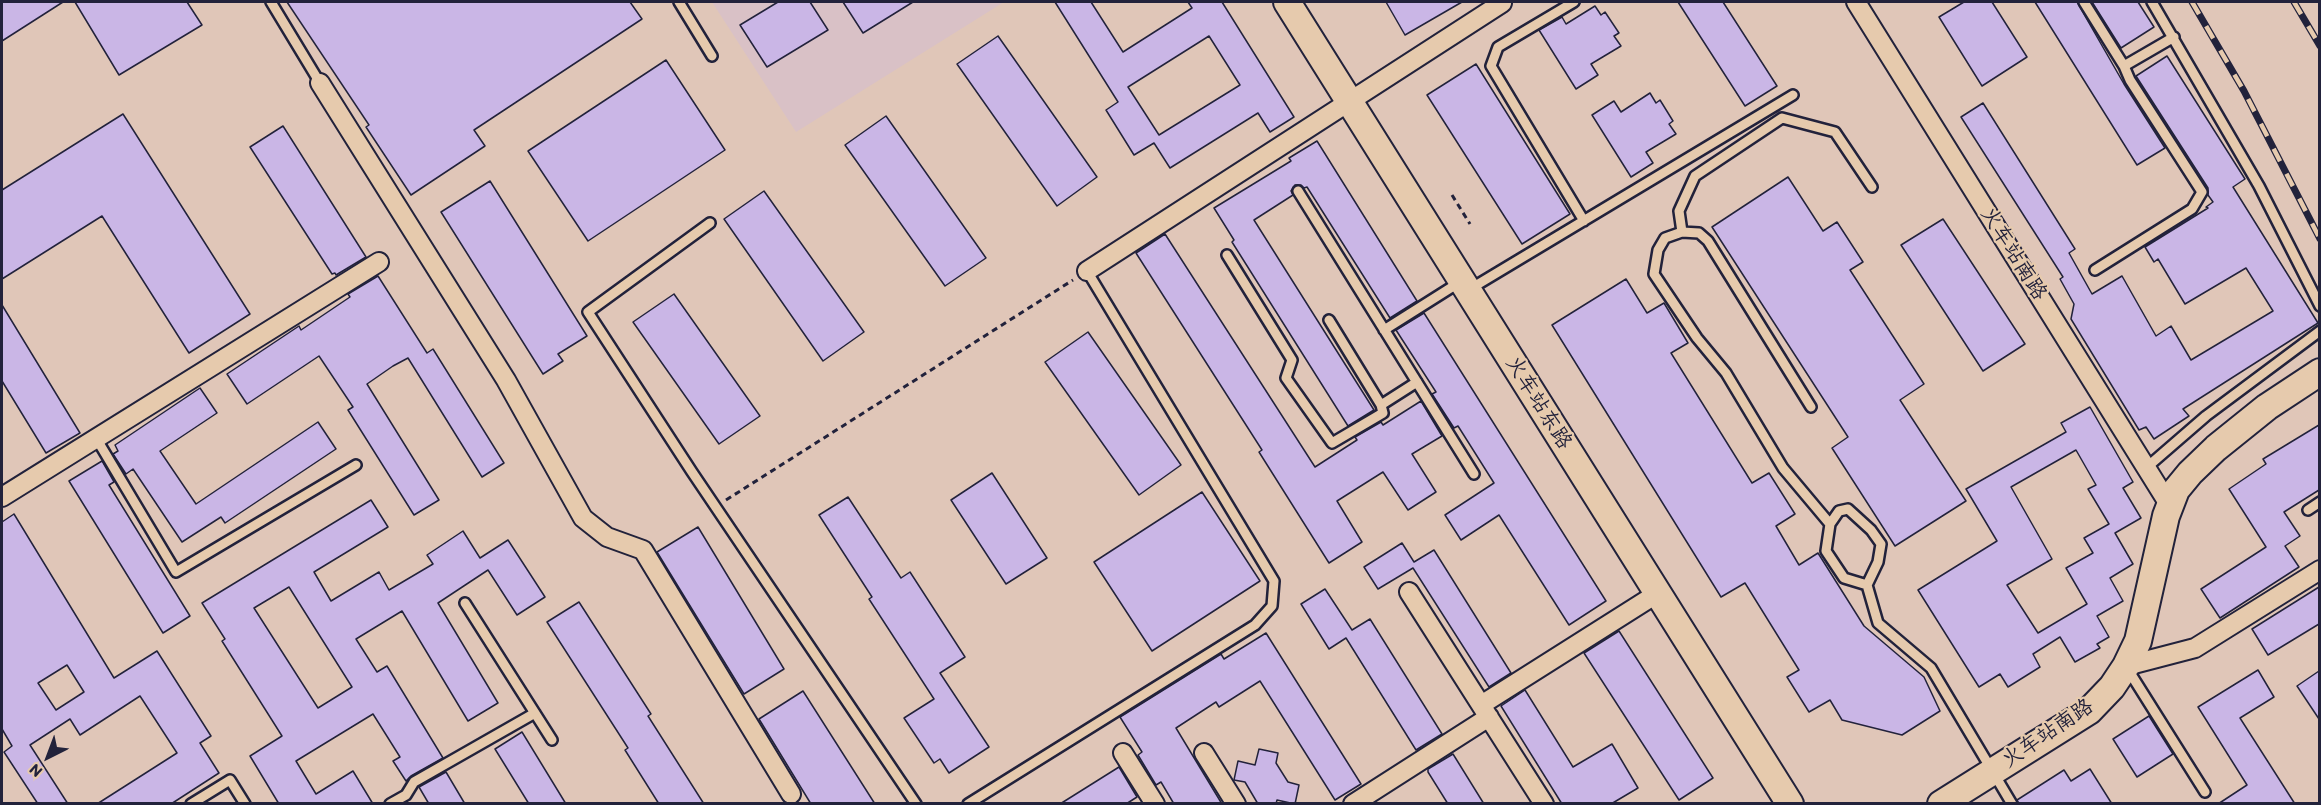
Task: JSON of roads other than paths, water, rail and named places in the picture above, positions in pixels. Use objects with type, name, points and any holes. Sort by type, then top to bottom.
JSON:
[{"type":"main road","name":"火车站东路","points":[[1287,2],[1790,804]]},
{"type":"main road","name":"火车站南路","points":[[1941,804],[2089,711],[2112,687],[2126,666],[2138,641],[2166,516],[2176,490],[2216,448],[2267,407],[2319,372]]},
{"type":"street","name":"火车站南路","points":[[1856,2],[2170,506]]},
{"type":"street","points":[[1087,271],[1502,3]]},
{"type":"street","points":[[320,83],[506,380],[583,518],[607,537],[643,550],[791,794]]},
{"type":"street","points":[[2,496],[380,262]]},
{"type":"street","points":[[2126,666],[2195,648],[2319,570]]},
{"type":"street","points":[[1409,592],[1544,804]]},
{"type":"street","points":[[1353,804],[1658,593]]},
{"type":"street","points":[[1123,753],[1155,804]]},
{"type":"street","points":[[1204,753],[1236,804]]},
{"type":"lane","points":[[271,2],[320,83]]},
{"type":"lane","points":[[679,2],[712,56]]},
{"type":"lane","points":[[1575,2],[1498,47],[1491,66],[1584,221]]},
{"type":"lane","points":[[2084,2],[2124,66],[2130,80],[2202,192],[2192,208],[2095,270]]},
{"type":"lane","points":[[2152,2],[2259,186],[2319,306]]},
{"type":"lane","points":[[2124,66],[2174,37]]},
{"type":"lane","points":[[1384,330],[1584,221],[1793,95]]},
{"type":"lane","points":[[1682,232],[1679,211],[1695,176],[1782,118],[1835,132],[1872,187]]},
{"type":"lane","points":[[1298,191],[1474,474]]},
{"type":"lane","points":[[710,223],[588,312],[715,507],[916,804]]},
{"type":"lane","points":[[1811,407],[1708,241],[1698,233],[1682,232],[1665,238],[1658,250],[1654,274],[1697,338],[1726,373],[1783,468],[1830,524]]},
{"type":"lane","points":[[1227,255],[1292,360],[1286,378],[1332,443],[1383,413],[1381,405],[1329,320]]},
{"type":"lane","points":[[968,804],[1255,625],[1272,606],[1274,581],[1087,271]]},
{"type":"lane","points":[[2146,468],[2206,416],[2319,331]]},
{"type":"lane","points":[[1381,405],[1417,382]]},
{"type":"lane","points":[[96,438],[176,572],[356,465]]},
{"type":"lane","points":[[2308,510],[2319,502]]},
{"type":"lane","points":[[1867,585],[1844,578],[1826,551],[1830,524],[1839,511],[1848,509],[1881,544],[1878,562],[1867,585],[1878,623],[1931,668],[2012,804]]},
{"type":"lane","points":[[465,603],[552,740]]},
{"type":"lane","points":[[2126,666],[2205,792]]},
{"type":"lane","points":[[390,804],[406,795],[414,782],[535,712]]},
{"type":"lane","points":[[191,804],[230,780],[245,804]]},
{"type":"railway","points":[[2192,2],[2244,91],[2320,239]]},
{"type":"railway","points":[[2294,2],[2320,46]]}]
